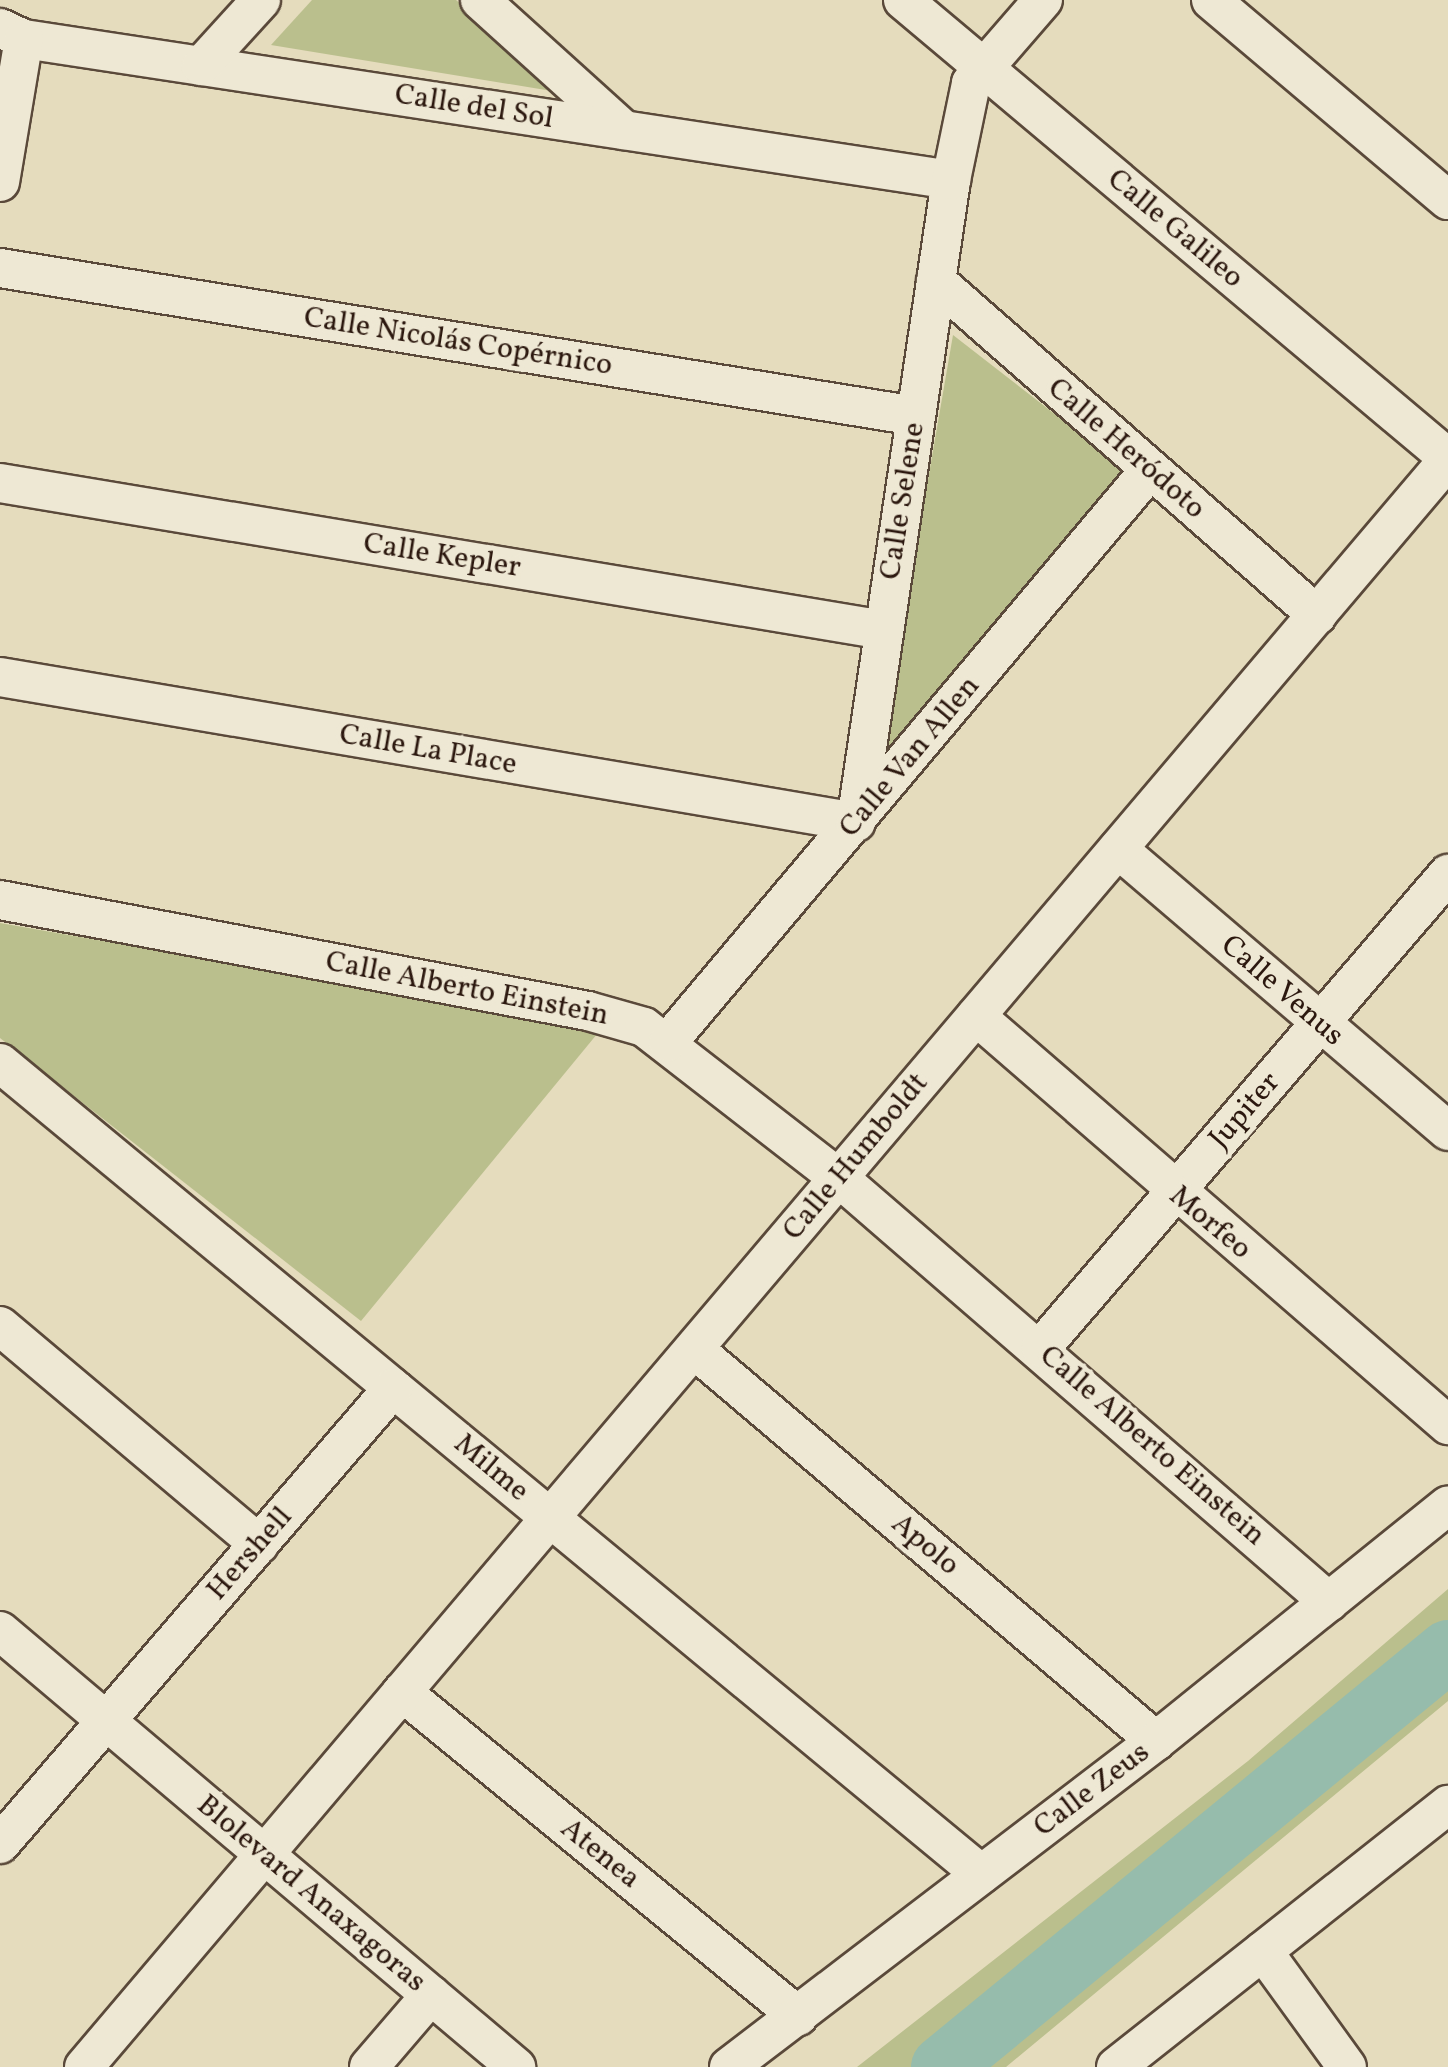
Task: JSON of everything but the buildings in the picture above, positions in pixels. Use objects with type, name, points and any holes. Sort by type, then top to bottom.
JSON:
[{"type":"street","points":[[202,66],[260,0]]},
{"type":"street","points":[[480,0],[624,130]]},
{"type":"street","name":"Calle Galileo","points":[[903,0],[1448,459]]},
{"type":"street","name":"Calle Selene","points":[[856,822],[951,180],[971,83],[1043,0]]},
{"type":"street","points":[[1212,0],[1448,200]]},
{"type":"street","points":[[0,182],[12,34]]},
{"type":"street","name":"Calle del Sol","points":[[12,34],[951,180]]},
{"type":"street","name":"Calle Nicolás Copérnico","points":[[0,268],[916,416]]},
{"type":"street","name":"Calle Heródoto","points":[[936,281],[1317,614]]},
{"type":"street","name":"Calle Humboldt","points":[[84,2067],[1448,459]]},
{"type":"street","name":"Calle Van Allen","points":[[668,1042],[1150,471]]},
{"type":"street","name":"Calle Kepler","points":[[0,483],[884,630]]},
{"type":"street","name":"Calle La Place","points":[[0,677],[856,822]]},
{"type":"street","name":"Calle Venus","points":[[1118,849],[1448,1130]]},
{"type":"street","name":"Jupiter","points":[[1041,1348],[1448,874]]},
{"type":"street","name":"Calle Alberto Einstein","points":[[0,900],[588,1010],[668,1042],[839,1178],[1041,1348],[1329,1602]]},
{"type":"street","name":"Morfeo","points":[[976,1016],[1174,1193],[1448,1424]]},
{"type":"street","name":"Milme","points":[[0,1063],[981,1874]]},
{"type":"street","points":[[0,1326],[259,1544]]},
{"type":"street","name":"Apolo","points":[[694,1348],[1156,1741]]},
{"type":"street","name":"Hershell","points":[[0,1844],[393,1388]]},
{"type":"street","name":"Calle Zeus","points":[[730,2067],[1156,1741],[1448,1505]]},
{"type":"street","name":"Blolevard Anaxagoras","points":[[0,1632],[516,2067]]},
{"type":"street","name":"Atenea","points":[[402,1692],[798,2016]]},
{"type":"street","points":[[1116,2067],[1448,1805]]},
{"type":"street","points":[[1264,1951],[1347,2067]]},
{"type":"street","points":[[369,2067],[431,1995]]},
{"type":"green space","points":[[312,0],[456,0],[564,93],[271,45]]},
{"type":"green space","points":[[953,335],[1128,471],[878,769]]},
{"type":"green space","points":[[0,923],[602,1028],[361,1321],[0,1038]]},
{"type":"green space","points":[[1448,1589],[1448,1701],[1006,2067],[857,2067],[1248,1761]]},
{"type":"waterway","points":[[942,2067],[1448,1651]]}]
